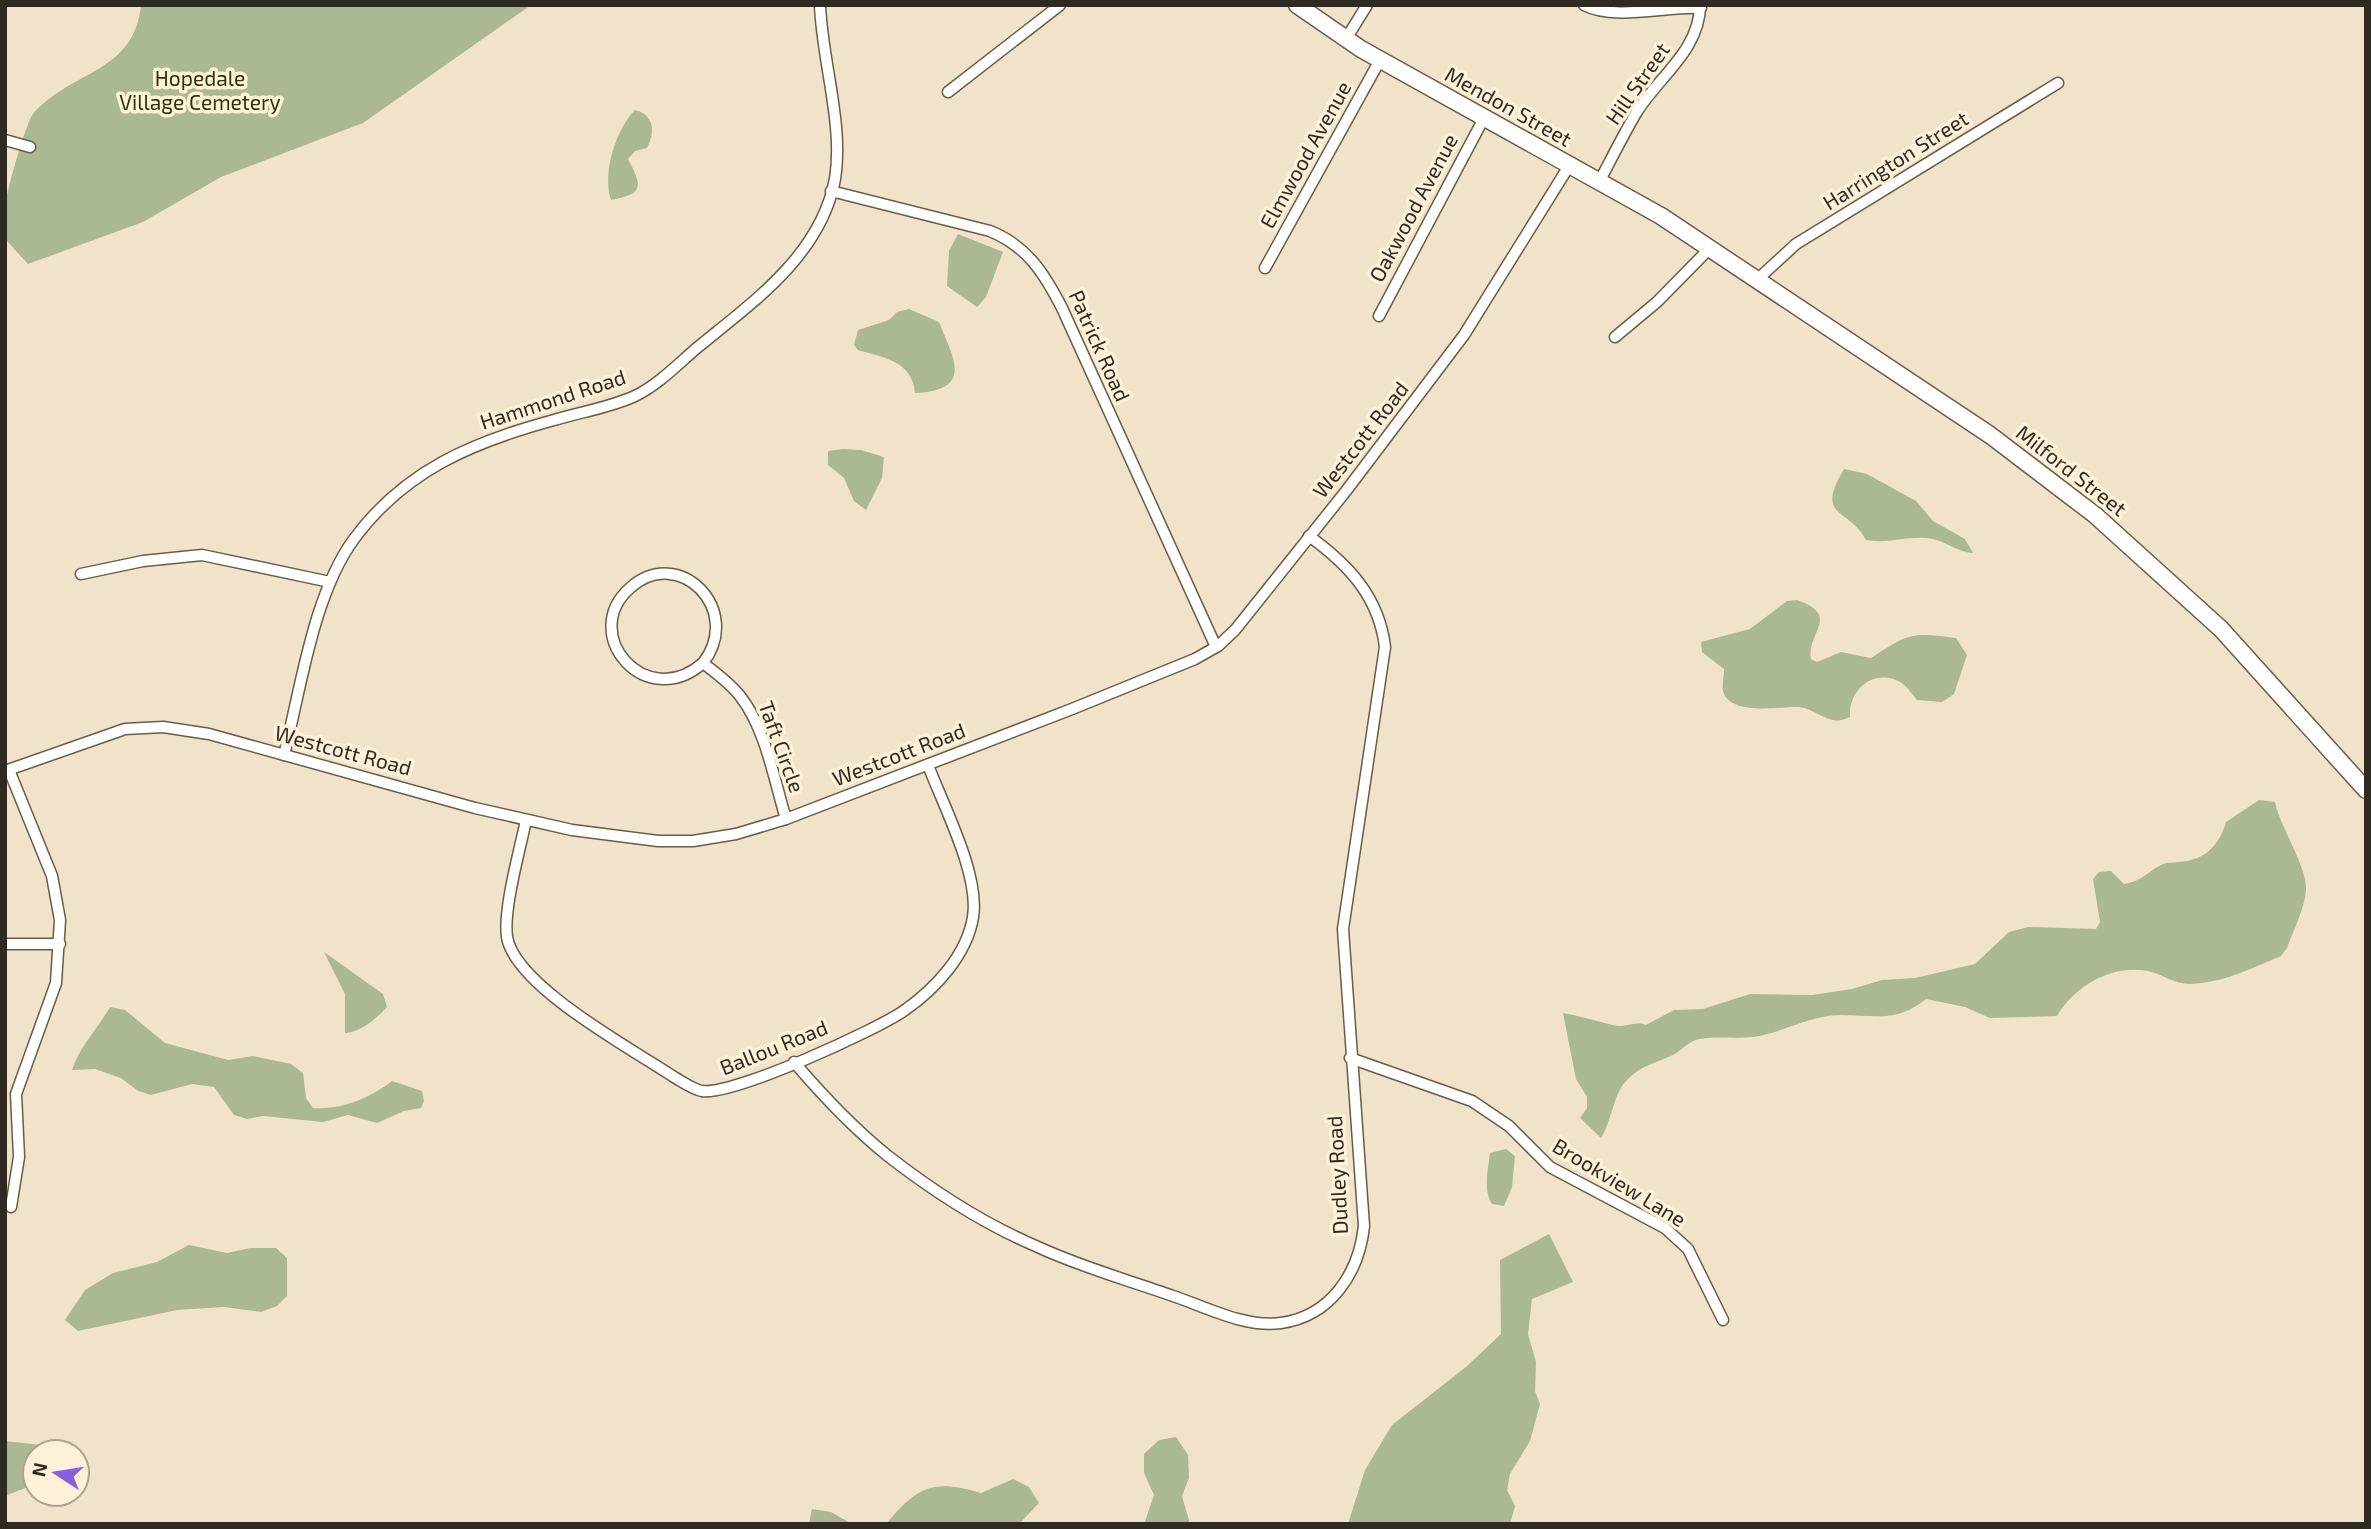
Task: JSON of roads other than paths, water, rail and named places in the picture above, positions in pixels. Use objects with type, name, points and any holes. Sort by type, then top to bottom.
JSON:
[{"type":"main road","name":"Mendon Street","points":[[1297,5],[1380,60],[1706,244]]},
{"type":"main road","name":"Milford Street","points":[[1706,244],[1979,427],[2095,515],[2229,638],[2366,790]]},
{"type":"street","name":"Hammond Road","points":[[284,755],[318,614],[330,582],[353,540],[381,508],[446,457],[493,438],[621,401],[655,382],[782,275],[806,246],[831,191],[837,149],[820,5]]},
{"type":"street","points":[[948,92],[1060,5]]},
{"type":"street","points":[[1346,39],[1367,5]]},
{"type":"street","points":[[1584,5],[1601,12],[1701,6]]},
{"type":"street","name":"Hill Street","points":[[1599,182],[1639,110],[1690,45],[1701,6]]},
{"type":"street","name":"Elmwood Avenue","points":[[1265,268],[1380,60]]},
{"type":"street","name":"Harrington Street","points":[[1759,278],[1796,244],[2058,83]]},
{"type":"street","name":"Oakwood Avenue","points":[[1379,316],[1484,118]]},
{"type":"street","points":[[5,139],[30,147]]},
{"type":"street","name":"Westcott Road","points":[[7,771],[103,736],[144,727],[209,734],[572,830],[658,841],[693,841],[736,834],[786,819],[928,765],[1160,674],[1216,647],[1235,630],[1464,335],[1569,166]]},
{"type":"street","name":"Patrick Road","points":[[831,191],[989,231],[1007,238],[1031,258],[1062,308],[1216,647]]},
{"type":"street","points":[[1615,337],[1657,302],[1706,244]]},
{"type":"street","name":"Dudley Road","points":[[794,1062],[832,1106],[888,1156],[954,1201],[1016,1237],[1229,1315],[1267,1323],[1292,1320],[1324,1305],[1348,1280],[1358,1259],[1364,1226],[1350,1058],[1343,929],[1385,647],[1381,619],[1364,587],[1337,558],[1309,536]]},
{"type":"street","points":[[81,575],[143,561],[202,555],[330,582]]},
{"type":"street","points":[[659,575],[680,577],[699,587],[712,604],[717,624],[714,645],[703,663],[694,671],[671,680],[648,677],[627,665],[615,644],[612,632],[615,608],[629,588],[659,575]]},
{"type":"street","name":"Taft Circle","points":[[703,663],[732,687],[752,716],[786,819]]},
{"type":"street","name":"Ballou Road","points":[[526,820],[509,908],[508,937],[519,964],[542,988],[674,1077],[703,1091],[750,1082],[904,1011],[937,982],[966,941],[974,906],[968,872],[928,765]]},
{"type":"street","points":[[7,771],[52,876],[60,920],[56,983],[16,1094],[19,1167],[11,1207]]},
{"type":"street","points":[[5,944],[60,944]]},
{"type":"street","name":"Brookview Lane","points":[[1350,1058],[1472,1101],[1509,1126],[1550,1167],[1665,1228],[1688,1250],[1723,1320]]},
{"type":"park label","name":"Hopedale Village Cemetery","points":[[200,91]]}]
